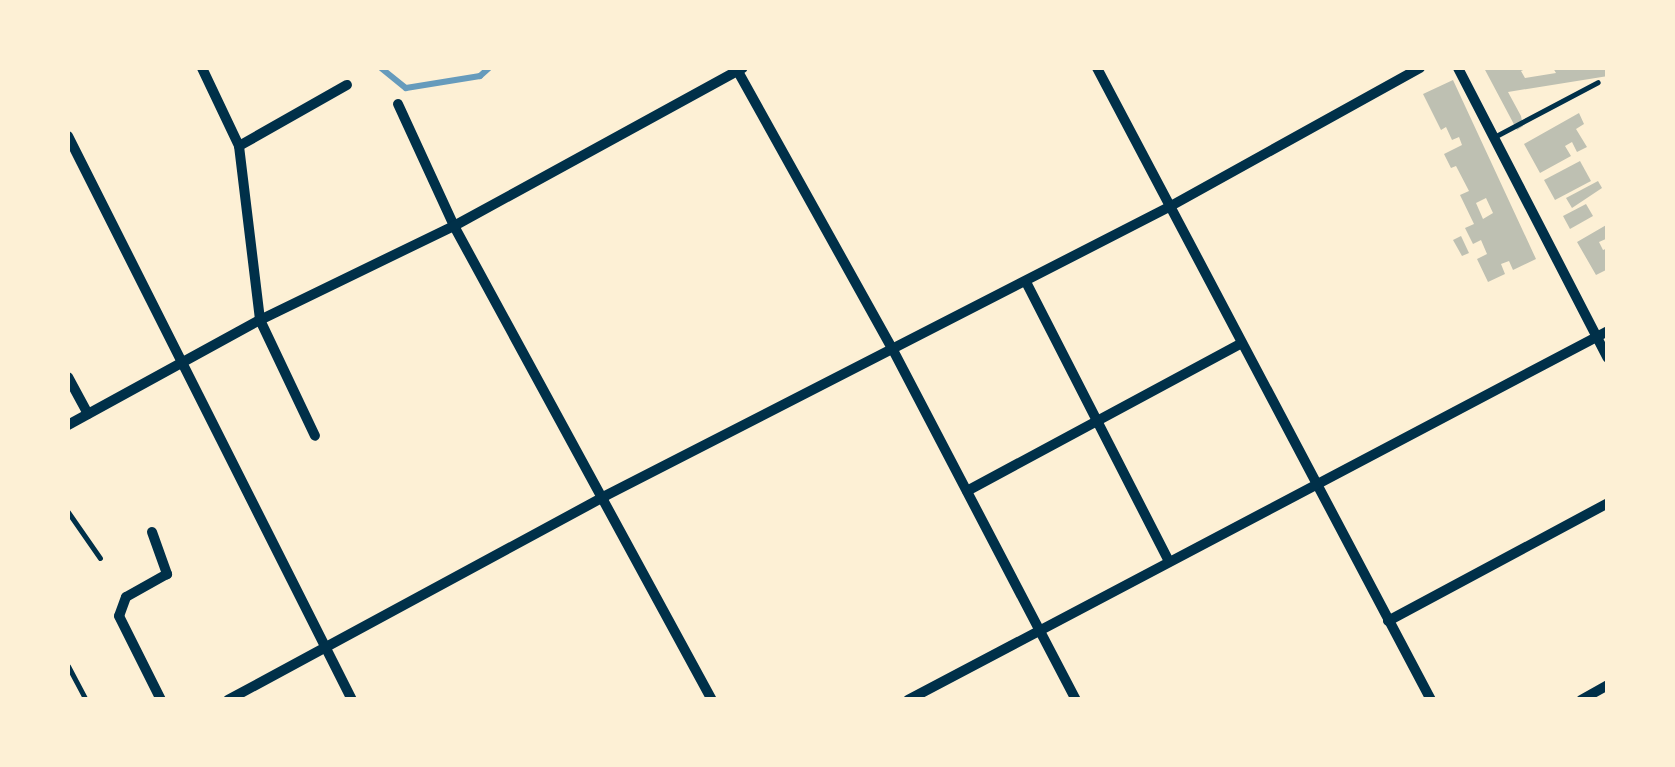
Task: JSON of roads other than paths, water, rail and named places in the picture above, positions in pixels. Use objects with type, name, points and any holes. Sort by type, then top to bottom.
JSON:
[{"type":"street","points":[[202,68],[238,146],[260,320],[315,436]]},
{"type":"street","points":[[68,425],[260,320],[454,226],[739,68],[893,350],[1076,700]]},
{"type":"street","points":[[1097,68],[1314,485],[1432,700]]},
{"type":"street","points":[[228,700],[605,496],[1168,207],[1420,68]]},
{"type":"street","points":[[1458,68],[1608,358]]},
{"type":"street","points":[[238,146],[348,85]]},
{"type":"street","points":[[398,104],[454,226],[605,496],[712,700]]},
{"type":"street","points":[[68,136],[352,700]]},
{"type":"street","points":[[1026,282],[1169,562]]},
{"type":"street","points":[[908,700],[1608,331]]},
{"type":"street","points":[[967,491],[1242,343]]},
{"type":"street","points":[[68,377],[88,414]]},
{"type":"street","points":[[1388,620],[1608,503]]},
{"type":"street","points":[[152,532],[167,574],[126,596],[119,616],[161,700]]},
{"type":"street","points":[[1580,700],[1608,686]]},
{"type":"lane","points":[[1494,137],[1598,82]]},
{"type":"lane","points":[[68,512],[100,558]]},
{"type":"lane","points":[[68,666],[86,700]]},
{"type":"waterway","points":[[381,68],[406,88],[480,76],[489,68]]}]
